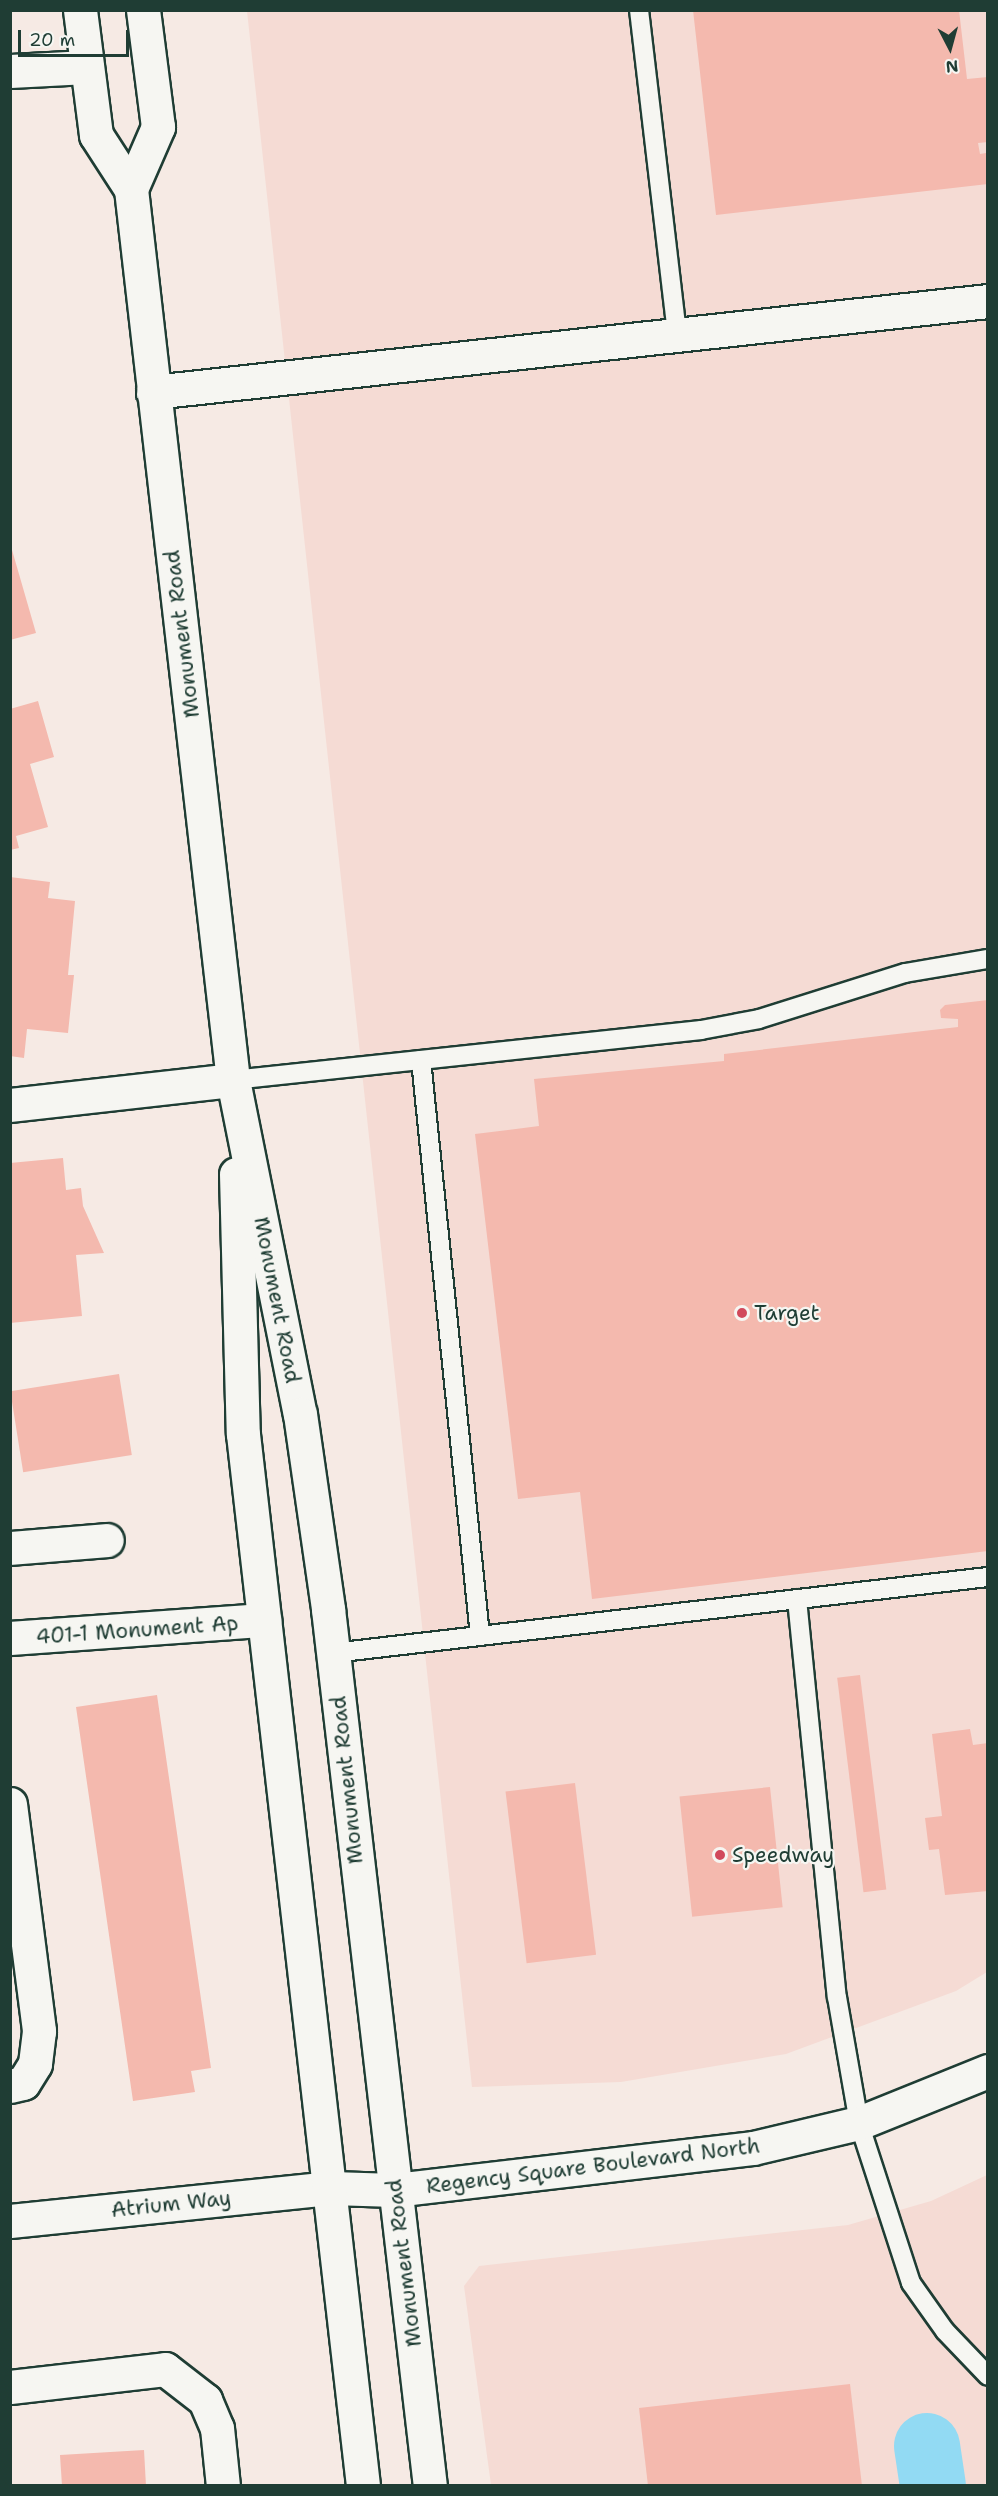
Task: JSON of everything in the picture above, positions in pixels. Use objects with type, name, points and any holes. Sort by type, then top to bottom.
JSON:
[{"type":"main road","name":"Monument Road","points":[[80,10],[96,135],[131,189],[233,1080],[300,1414],[333,1653],[430,2486]]},
{"type":"main road","name":"Monument Road","points":[[131,189],[158,127],[143,10]]},
{"type":"main road","points":[[10,71],[87,67]]},
{"type":"main road","points":[[153,392],[987,301]]},
{"type":"main road","name":"Monument Road","points":[[233,1080],[243,1434],[331,2188],[363,2486]]},
{"type":"main road","points":[[10,1105],[233,1080]]},
{"type":"main road","points":[[10,1548],[107,1540]]},
{"type":"main road","name":"401-1 Monument Ap","points":[[10,1638],[264,1620]]},
{"type":"main road","points":[[10,1804],[39,2031],[35,2064],[23,2083],[10,2086]]},
{"type":"main road","name":"Regency Square Boulevard North","points":[[331,2188],[395,2190],[679,2160],[753,2148],[859,2123],[987,2071]]},
{"type":"main road","name":"Atrium Way","points":[[10,2221],[331,2188]]},
{"type":"main road","points":[[10,2387],[165,2369],[205,2400],[217,2428],[224,2486]]},
{"type":"lane","points":[[639,10],[677,335]]},
{"type":"lane","points":[[233,1080],[701,1030],[759,1019],[915,970],[987,959]]},
{"type":"lane","points":[[421,1060],[480,1636]]},
{"type":"lane","points":[[333,1653],[987,1577]]},
{"type":"lane","points":[[797,1599],[837,1997],[859,2123],[911,2283],[945,2331],[987,2376]]},
{"type":"shaded area","points":[[247,11],[987,11],[987,1972],[956,1991],[786,2054],[621,2082],[472,2087]]},
{"type":"shaded area","points":[[987,2175],[987,2485],[491,2485],[464,2286],[479,2266],[848,2225],[931,2201]]},
{"type":"building","points":[[693,10],[959,10],[967,79],[988,77],[988,142],[978,143],[980,154],[986,153],[988,184],[716,215]]},
{"type":"building","points":[[10,543],[36,633],[10,640]]},
{"type":"building","points":[[38,701],[54,757],[30,764],[48,827],[16,836],[19,848],[10,850],[10,709]]},
{"type":"building","points":[[10,877],[50,882],[48,898],[75,901],[68,975],[74,975],[68,1033],[27,1029],[24,1058],[10,1056]]},
{"type":"building","name":"Target","points":[[988,1000],[988,1551],[592,1599],[580,1492],[518,1499],[475,1134],[539,1126],[534,1079],[724,1061],[724,1054],[958,1027],[958,1019],[941,1018],[940,1010],[945,1005]]},
{"type":"building","points":[[63,1158],[66,1190],[81,1188],[83,1206],[104,1253],[76,1255],[82,1316],[10,1323],[10,1163]]},
{"type":"building","points":[[119,1374],[132,1455],[23,1472],[10,1391]]},
{"type":"building","points":[[860,1675],[886,1889],[863,1892],[837,1678]]},
{"type":"building","points":[[157,1695],[211,2068],[191,2071],[195,2092],[133,2101],[76,1707]]},
{"type":"building","points":[[970,1729],[973,1745],[988,1743],[988,1891],[945,1895],[939,1849],[929,1850],[925,1818],[942,1816],[932,1734]]},
{"type":"building","points":[[575,1783],[596,1955],[527,1963],[506,1792]]},
{"type":"building","points":[[770,1787],[783,1907],[692,1917],[679,1797]]},
{"type":"building","points":[[850,2384],[862,2486],[648,2486],[639,2408]]},
{"type":"building","points":[[144,2450],[146,2486],[62,2486],[60,2455]]},
{"type":"waterway","points":[[927,2446],[933,2486]]},
{"type":"place","name":"Target","points":[[742,1313]]},
{"type":"place","name":"Speedway","points":[[720,1855]]}]
